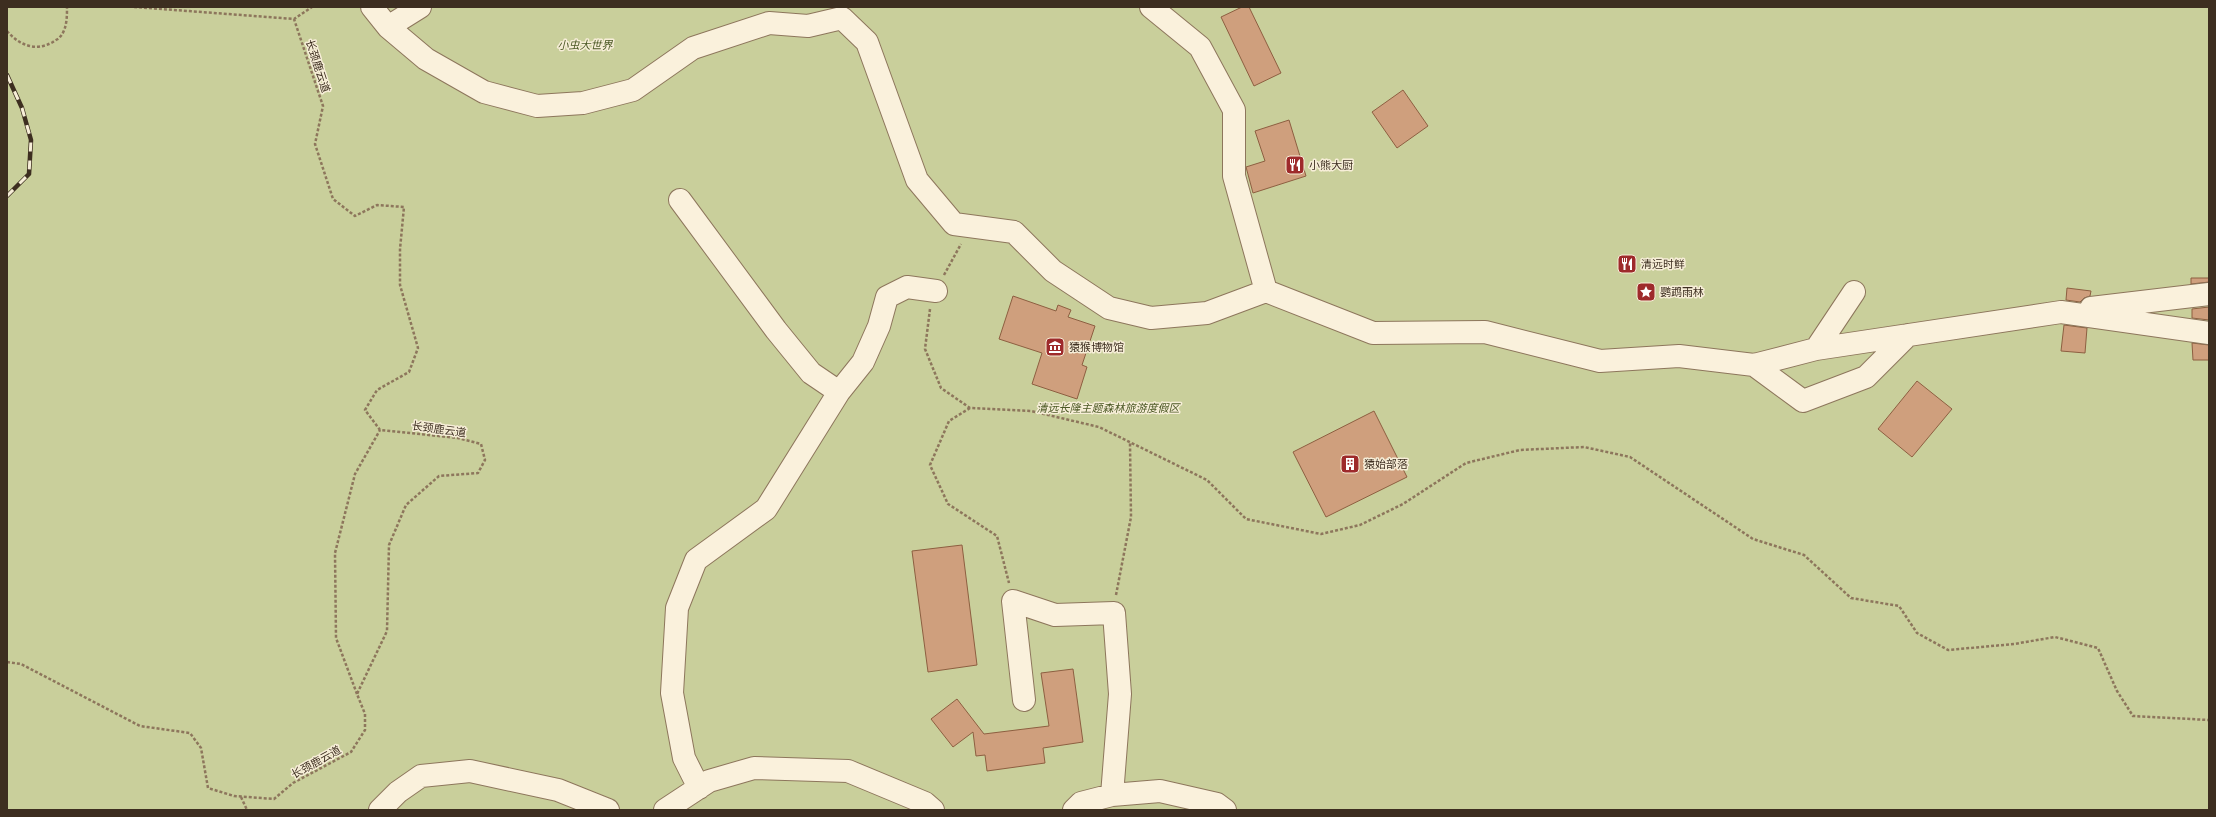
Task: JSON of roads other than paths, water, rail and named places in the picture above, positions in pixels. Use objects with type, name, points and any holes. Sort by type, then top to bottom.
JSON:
[{"type":"street","points":[[372,7],[388,27],[426,59],[484,92],[537,106],[583,103],[633,90],[693,48],[769,23],[808,26],[844,13],[867,42],[917,180],[954,224],[1014,232],[1053,271],[1109,308],[1151,318],[1207,313],[1266,291],[1372,333],[1485,332],[1600,360],[1678,356],[1754,365],[1816,349],[2061,312],[2209,294]]},
{"type":"street","points":[[388,27],[420,7]]},
{"type":"street","points":[[1151,7],[1200,47],[1234,110],[1234,176],[1266,291]]},
{"type":"street","points":[[680,200],[776,330],[811,373],[839,392]]},
{"type":"street","points":[[699,788],[684,758],[672,693],[677,608],[696,560],[766,509],[839,392],[863,362],[879,326],[886,297],[908,287],[936,291]]},
{"type":"street","points":[[1816,349],[1854,292]]},
{"type":"street","points":[[2061,312],[2209,333]]},
{"type":"street","points":[[1754,365],[1803,401],[1866,377],[1908,335]]},
{"type":"street","points":[[1024,700],[1013,601],[1055,615],[1114,613],[1120,694],[1112,794]]},
{"type":"street","points":[[665,810],[709,781],[754,768],[848,771],[925,803],[933,810]]},
{"type":"street","points":[[380,810],[398,792],[421,776],[470,771],[558,790],[608,810]]},
{"type":"street","points":[[1074,810],[1081,803],[1112,794],[1160,791],[1217,804],[1225,810]]},
{"type":"railway","points":[[7,75],[22,108],[31,140],[29,174],[7,196]]},
{"type":"place","name":"小熊大厨","points":[[1295,165]]},
{"type":"place","name":"清远时鲜","points":[[1627,264]]},
{"type":"place","name":"鹦鹉雨林","points":[[1646,292]]},
{"type":"place","name":"猿猴博物馆","points":[[1055,347]]},
{"type":"place","name":"猿始部落","points":[[1350,464]]},
{"type":"park label","name":"小虫大世界","points":[[585,45]]},
{"type":"park label","name":"清远长隆主题森林旅游度假区","points":[[1108,408]]}]
